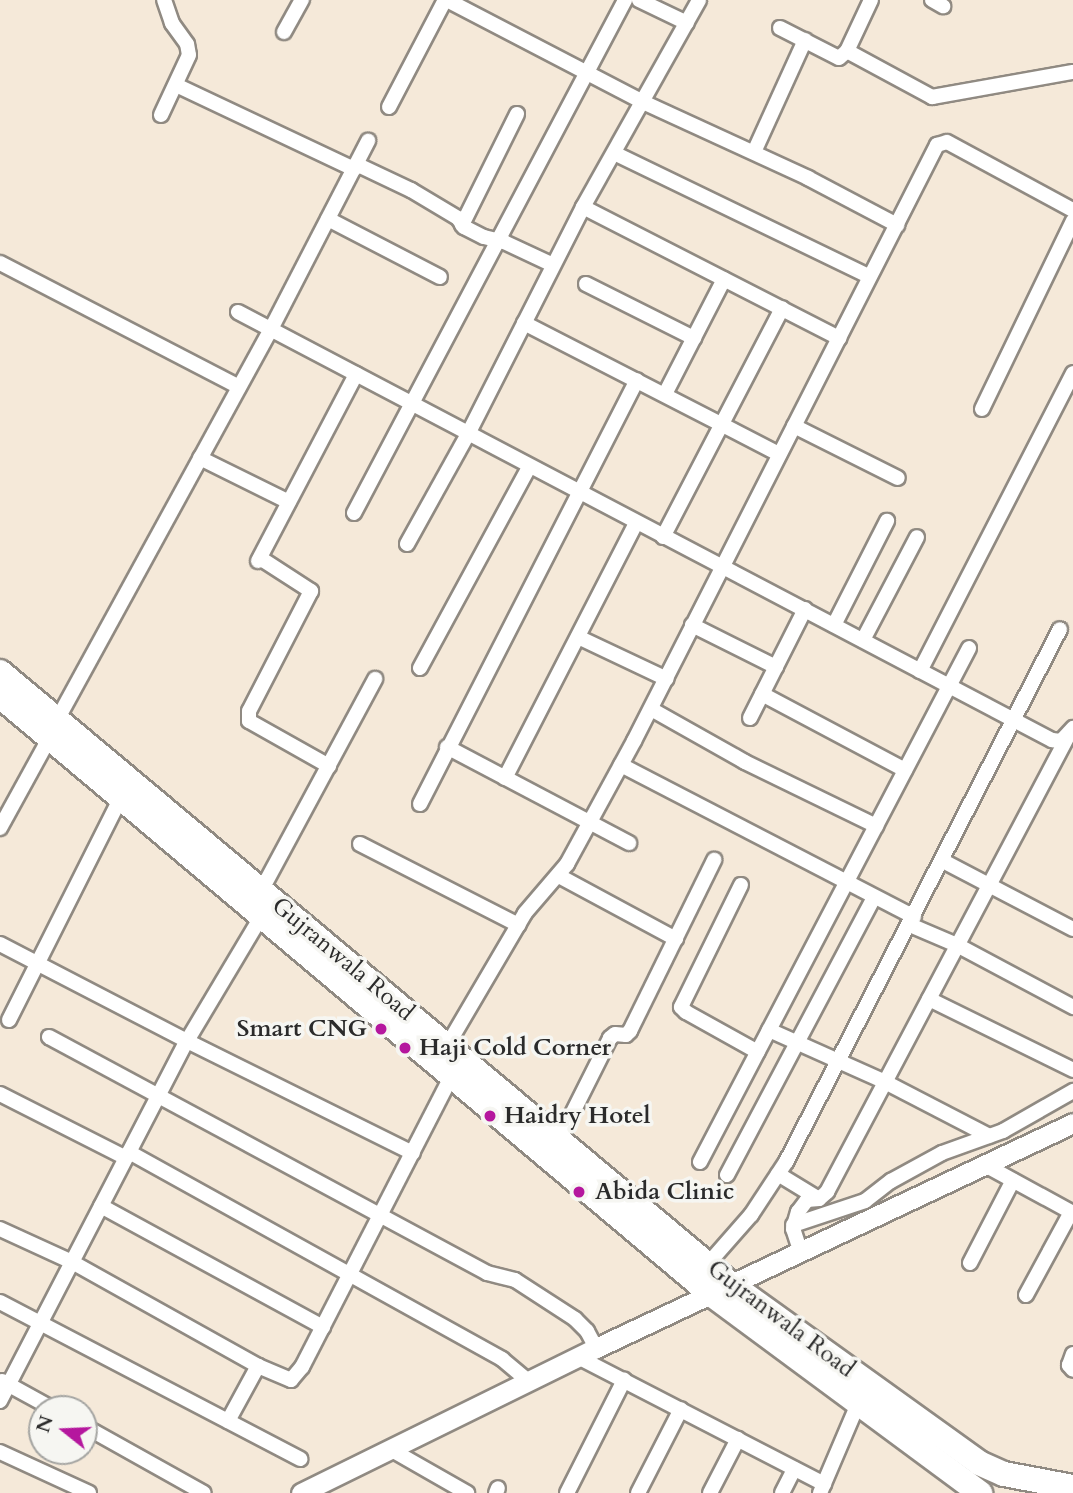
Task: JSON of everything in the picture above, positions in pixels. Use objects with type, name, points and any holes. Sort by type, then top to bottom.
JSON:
[{"type":"highway","name":"Gujranwala Road","points":[[0,672],[121,797],[447,1046],[707,1265],[722,1290],[979,1463],[1014,1476],[1073,1487]]},
{"type":"highway","name":"Gujranwala Road","points":[[0,696],[53,729],[261,903],[452,1075],[722,1290],[859,1404],[980,1493]]},
{"type":"main road","points":[[301,1493],[587,1352],[1073,1123]]},
{"type":"street","points":[[160,115],[176,85],[189,49],[172,23],[164,0]]},
{"type":"street","points":[[284,32],[302,0]]},
{"type":"street","points":[[389,107],[446,0],[643,102],[754,152],[897,225]]},
{"type":"street","points":[[354,513],[625,0]]},
{"type":"street","points":[[639,0],[687,23]]},
{"type":"street","points":[[407,544],[468,434],[583,207],[699,0]]},
{"type":"street","points":[[780,28],[837,58],[847,51],[871,0]]},
{"type":"street","points":[[754,152],[805,40]]},
{"type":"street","points":[[847,51],[932,97],[1073,72]]},
{"type":"street","points":[[176,85],[411,190],[458,218],[462,225],[488,239],[497,240],[553,265]]},
{"type":"street","points":[[462,225],[517,114]]},
{"type":"street","points":[[0,828],[271,329],[368,141]]},
{"type":"street","points":[[447,1046],[525,913],[559,876],[652,709],[721,566],[937,145],[944,141],[1073,210]]},
{"type":"street","points":[[614,153],[868,276]]},
{"type":"street","points":[[583,207],[839,338]]},
{"type":"street","points":[[328,219],[440,277]]},
{"type":"street","points":[[982,409],[1073,221]]},
{"type":"street","points":[[0,263],[239,387]]},
{"type":"street","points":[[665,394],[724,279]]},
{"type":"street","points":[[586,284],[694,338]]},
{"type":"street","points":[[663,537],[782,309]]},
{"type":"street","points":[[238,312],[1055,741],[1061,741],[1073,728]]},
{"type":"street","points":[[524,323],[779,454]]},
{"type":"street","points":[[920,671],[1073,373]]},
{"type":"street","points":[[329,766],[249,721],[249,711],[311,593],[310,589],[259,559],[356,374]]},
{"type":"street","points":[[420,804],[637,380]]},
{"type":"street","points":[[794,426],[898,478]]},
{"type":"street","points":[[200,458],[289,502]]},
{"type":"street","points":[[419,668],[529,467]]},
{"type":"street","points":[[834,625],[887,521]]},
{"type":"street","points":[[505,778],[636,523]]},
{"type":"street","points":[[863,640],[917,537]]},
{"type":"street","points":[[750,718],[805,609]]},
{"type":"street","points":[[692,625],[776,667]]},
{"type":"street","points":[[707,1265],[751,1215],[778,1174],[912,921],[1060,629]]},
{"type":"street","points":[[578,636],[667,679]]},
{"type":"street","points":[[701,1162],[969,648]]},
{"type":"street","points":[[0,1401],[4,1382],[41,1322],[375,679]]},
{"type":"street","points":[[762,694],[905,770]]},
{"type":"street","points":[[652,709],[744,762],[876,825]]},
{"type":"street","points":[[801,1253],[793,1225],[804,1203],[819,1199],[827,1192],[1073,728]]},
{"type":"street","points":[[447,747],[629,843]]},
{"type":"street","points":[[621,765],[874,897],[957,946],[1073,1007]]},
{"type":"street","points":[[9,1020],[121,797]]},
{"type":"street","points":[[360,844],[518,925]]},
{"type":"street","points":[[559,1140],[610,1038],[630,1031],[715,860]]},
{"type":"street","points":[[943,861],[1073,929]]},
{"type":"street","points":[[559,876],[676,939]]},
{"type":"street","points":[[741,885],[681,1007],[758,1052]]},
{"type":"street","points":[[727,1175],[874,897]]},
{"type":"street","points":[[0,944],[187,1041],[413,1153]]},
{"type":"street","points":[[929,999],[1073,1069]]},
{"type":"street","points":[[769,1030],[885,1082],[991,1136],[1004,1156]]},
{"type":"street","points":[[49,1037],[487,1273],[515,1280],[575,1319],[586,1331],[587,1352],[624,1380],[794,1469],[822,1489],[859,1404]]},
{"type":"street","points":[[0,1230],[72,1262],[258,1366],[283,1378],[295,1378],[452,1075]]},
{"type":"street","points":[[793,1225],[865,1201],[891,1181],[942,1153],[991,1136],[1073,1091]]},
{"type":"street","points":[[0,1094],[127,1155],[349,1274],[502,1359],[528,1381]]},
{"type":"street","points":[[985,1165],[1072,1213],[1026,1295]]},
{"type":"street","points":[[778,1174],[819,1199]]},
{"type":"street","points":[[970,1263],[1013,1180]]},
{"type":"street","points":[[101,1206],[323,1327]]},
{"type":"street","points":[[0,1301],[300,1459]]},
{"type":"street","points":[[1073,1354],[1069,1365],[1073,1370]]},
{"type":"street","points":[[228,1421],[258,1366]]},
{"type":"street","points":[[567,1493],[624,1380]]},
{"type":"street","points":[[4,1382],[28,1395]]},
{"type":"street","points":[[638,1493],[681,1409]]},
{"type":"street","points":[[98,1434],[204,1493]]},
{"type":"street","points":[[710,1493],[738,1439]]},
{"type":"street","points":[[390,1449],[467,1493]]},
{"type":"street","points":[[0,1452],[89,1493]]},
{"type":"street","points":[[782,1493],[794,1469]]},
{"type":"place","name":"Smart CNG","points":[[381,1029]]},
{"type":"place","name":"Haji Cold Corner","points":[[405,1048]]},
{"type":"place","name":"Haidry Hotel","points":[[490,1116]]},
{"type":"place","name":"Abida Clinic","points":[[579,1192]]}]
